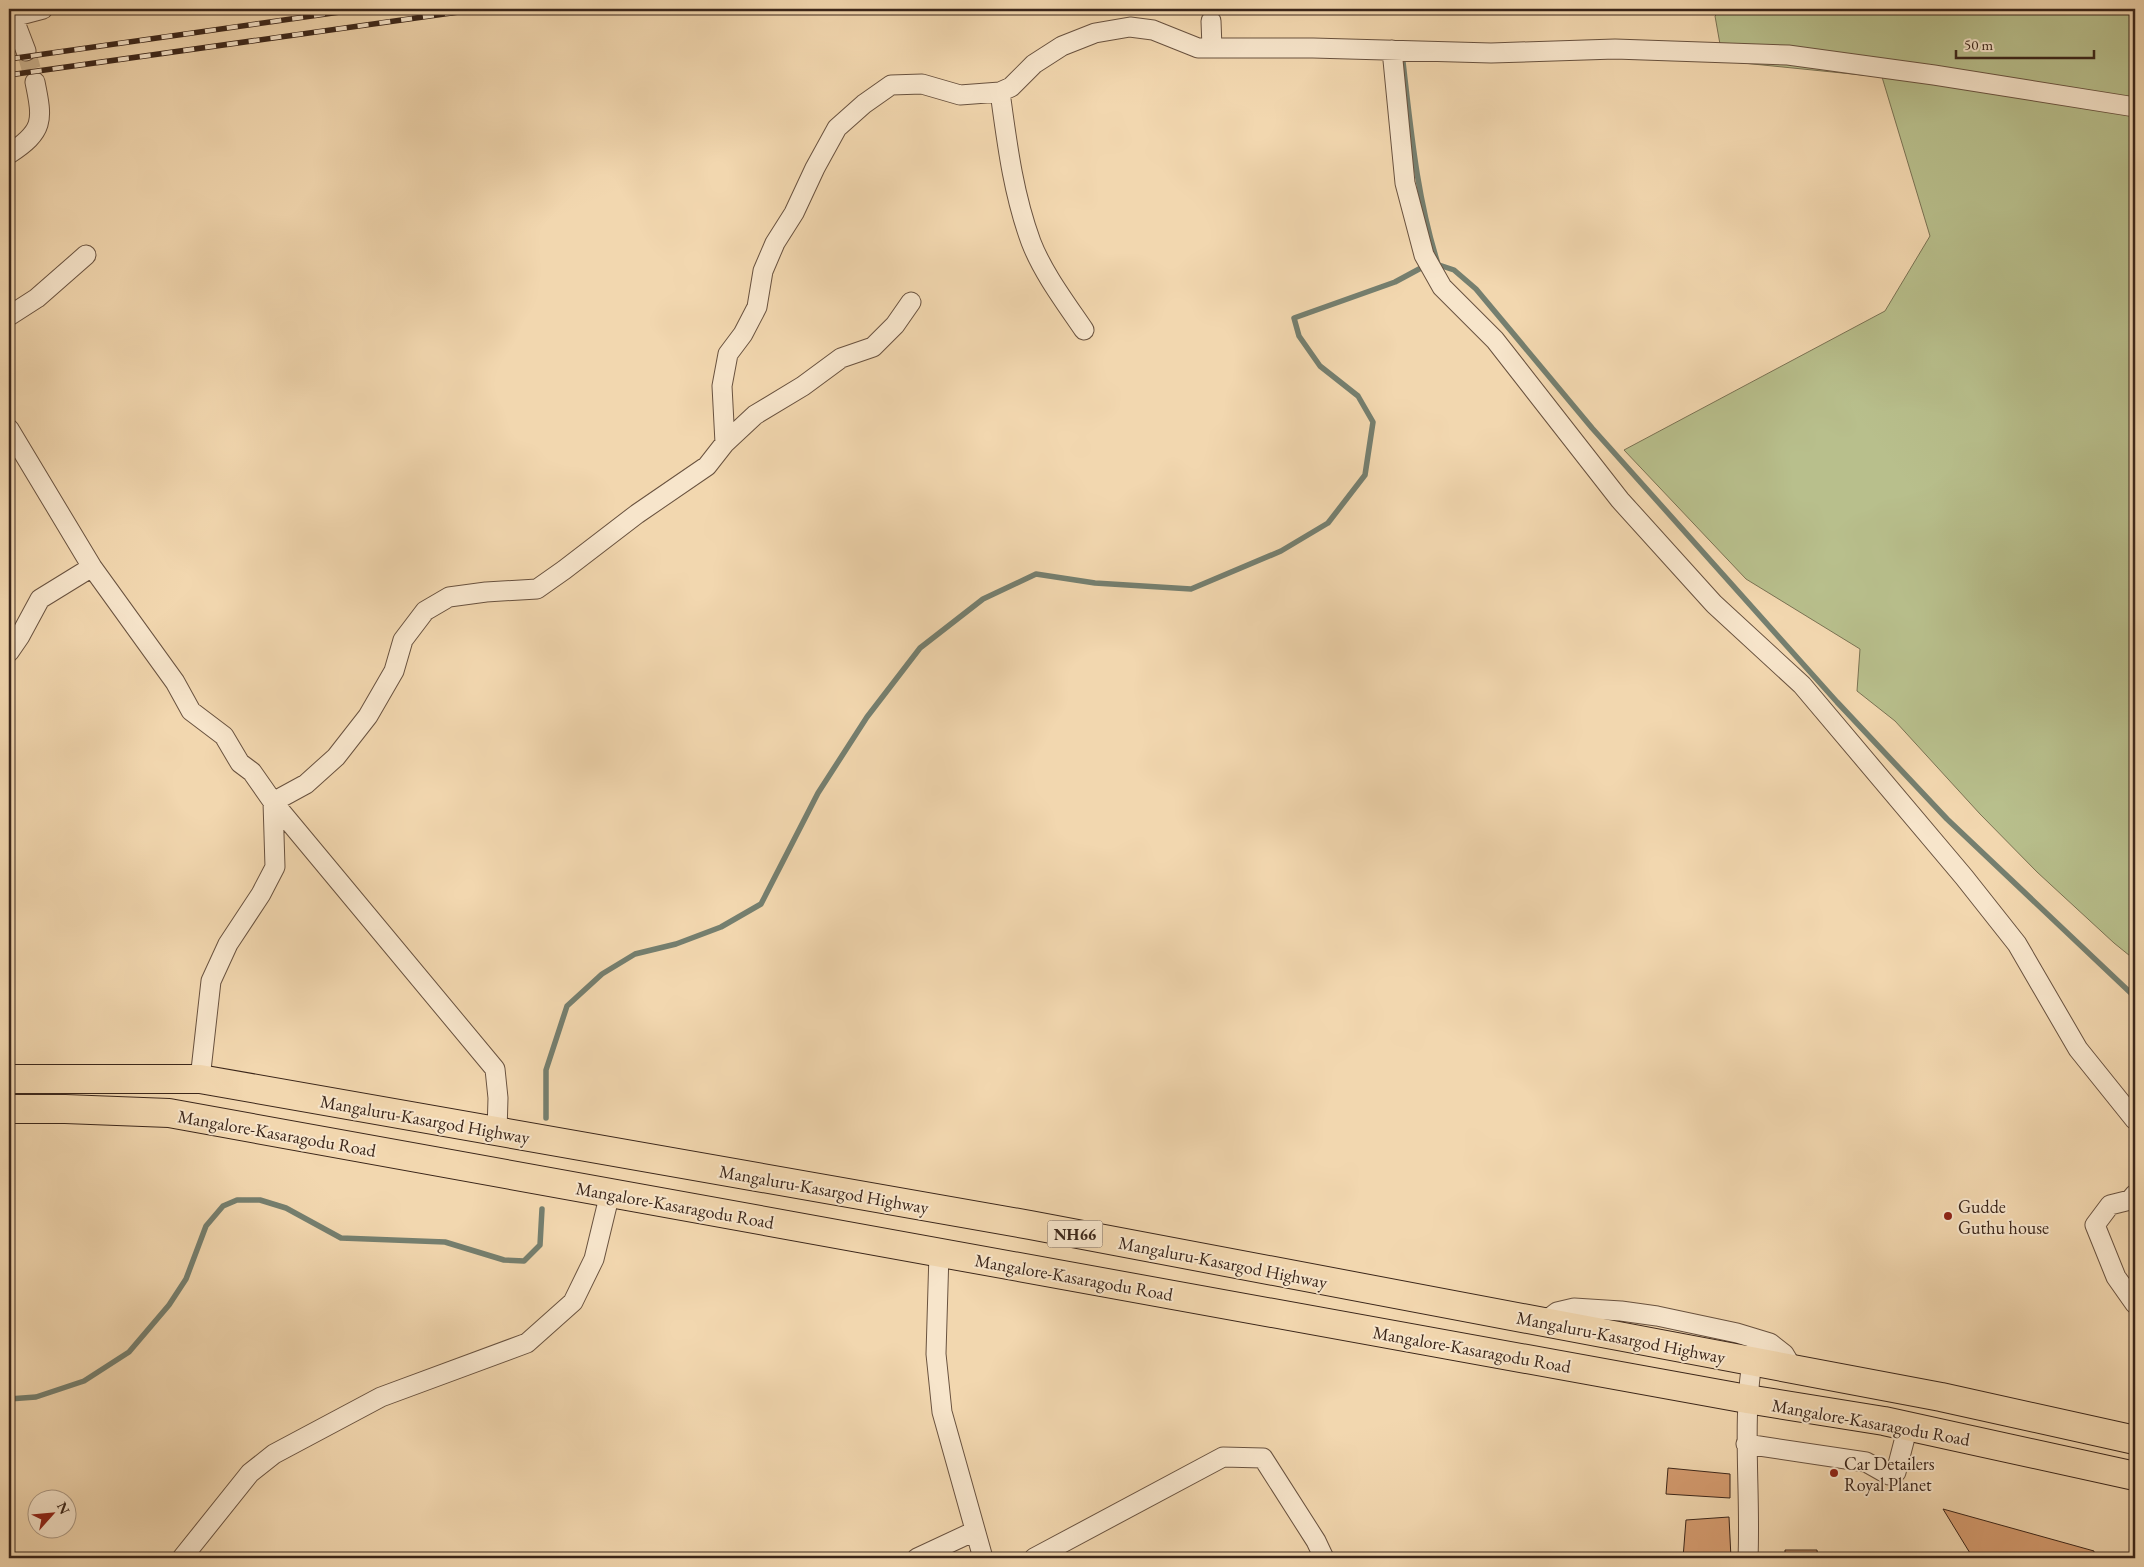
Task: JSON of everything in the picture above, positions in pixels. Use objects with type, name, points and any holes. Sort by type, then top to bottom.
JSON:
[{"type":"highway","name":"Mangaluru-Kasargod Highway","points":[[9,1079],[200,1079],[1030,1225],[1544,1322],[1754,1350],[1793,1369],[1941,1397],[2135,1440]]},
{"type":"highway","name":"Mangalore-Kasaragodu Road","points":[[9,1109],[65,1108],[169,1113],[1747,1399],[1908,1426],[2135,1476]]},
{"type":"street","points":[[26,51],[11,17],[43,9]]},
{"type":"street","points":[[1211,21],[1212,48]]},
{"type":"street","points":[[725,443],[722,386],[728,354],[743,334],[757,306],[763,271],[775,243],[794,213],[815,168],[838,128],[864,104],[891,86],[922,84],[960,95],[1000,92],[1011,87],[1041,59],[1062,46],[1095,33],[1130,27],[1153,30],[1198,48],[1491,53],[1615,49],[1788,55],[1934,74],[2135,107]]},
{"type":"street","points":[[1392,50],[1405,182],[1424,255],[1442,287],[1495,340],[1620,500],[1714,604],[1802,685],[1964,877],[2017,944],[2078,1049],[2135,1120]]},
{"type":"street","points":[[9,154],[24,144],[37,130],[40,121],[35,82]]},
{"type":"street","points":[[1000,92],[1016,194],[1032,243],[1056,289],[1084,330]]},
{"type":"street","points":[[9,316],[38,298],[86,255]]},
{"type":"street","points":[[274,802],[306,784],[336,757],[368,716],[394,671],[403,640],[425,611],[449,597],[537,588],[564,570],[637,514],[707,466],[725,443],[755,415],[803,386],[841,358],[874,347],[895,325],[911,302]]},
{"type":"street","points":[[9,429],[92,567],[175,682],[191,712],[224,736],[240,763],[252,772],[274,802],[495,1069],[498,1098],[497,1132]]},
{"type":"street","points":[[9,652],[40,599],[92,567]]},
{"type":"street","points":[[200,1079],[211,981],[228,944],[261,894],[275,867],[274,802]]},
{"type":"street","points":[[182,1558],[250,1473],[274,1454],[381,1397],[527,1343],[573,1302],[594,1259],[610,1193]]},
{"type":"street","points":[[2135,1194],[2130,1200],[2110,1206],[2095,1225],[2116,1277],[2135,1304]]},
{"type":"street","points":[[939,1253],[936,1354],[942,1412],[983,1558]]},
{"type":"street","points":[[1748,1558],[1747,1399],[1754,1350]]},
{"type":"street","points":[[1746,1444],[1866,1462],[1889,1475],[1896,1472],[1908,1426]]},
{"type":"street","points":[[1034,1558],[1223,1457],[1263,1458],[1316,1541],[1324,1558]]},
{"type":"street","points":[[917,1558],[975,1531]]},
{"type":"green space","points":[[1722,9],[2105,9],[2135,13],[2135,960],[2037,872],[1980,814],[1895,721],[1857,691],[1860,649],[1746,579],[1624,450],[1885,311],[1930,236],[1882,77],[1723,61],[1715,16]]},
{"type":"building","points":[[1668,1468],[1730,1474],[1730,1498],[1666,1494]]},
{"type":"building","points":[[1943,1509],[2094,1551],[2094,1558],[1973,1558]]},
{"type":"building","points":[[1729,1517],[1731,1558],[1683,1558],[1686,1520]]},
{"type":"building","points":[[1785,1550],[1817,1550],[1818,1558],[1785,1558]]},
{"type":"waterway","points":[[1403,62],[1420,189],[1438,264]]},
{"type":"waterway","points":[[546,1118],[546,1070],[567,1006],[602,974],[635,954],[676,944],[721,927],[761,904],[818,793],[867,717],[920,648],[983,599],[1036,574],[1095,583],[1191,589],[1281,551],[1328,523],[1365,475],[1373,422],[1358,396],[1320,366],[1299,336],[1294,318],[1395,282],[1421,268],[1439,265],[1454,270],[1476,289],[1592,428],[1837,702],[1947,819],[2135,997]]},
{"type":"waterway","points":[[9,1399],[36,1397],[84,1381],[129,1352],[169,1305],[186,1279],[206,1226],[223,1206],[237,1200],[260,1200],[286,1208],[341,1238],[445,1242],[504,1260],[524,1261],[540,1245],[542,1209]]},
{"type":"tunnel","points":[[26,51],[35,82]]},
{"type":"railway","points":[[9,59],[361,9]]},
{"type":"railway","points":[[9,75],[480,9]]},
{"type":"place","name":"Gudde Guthu house","points":[[1948,1216]]},
{"type":"place","name":"Car Detailers Royal Planet","points":[[1834,1473]]}]
